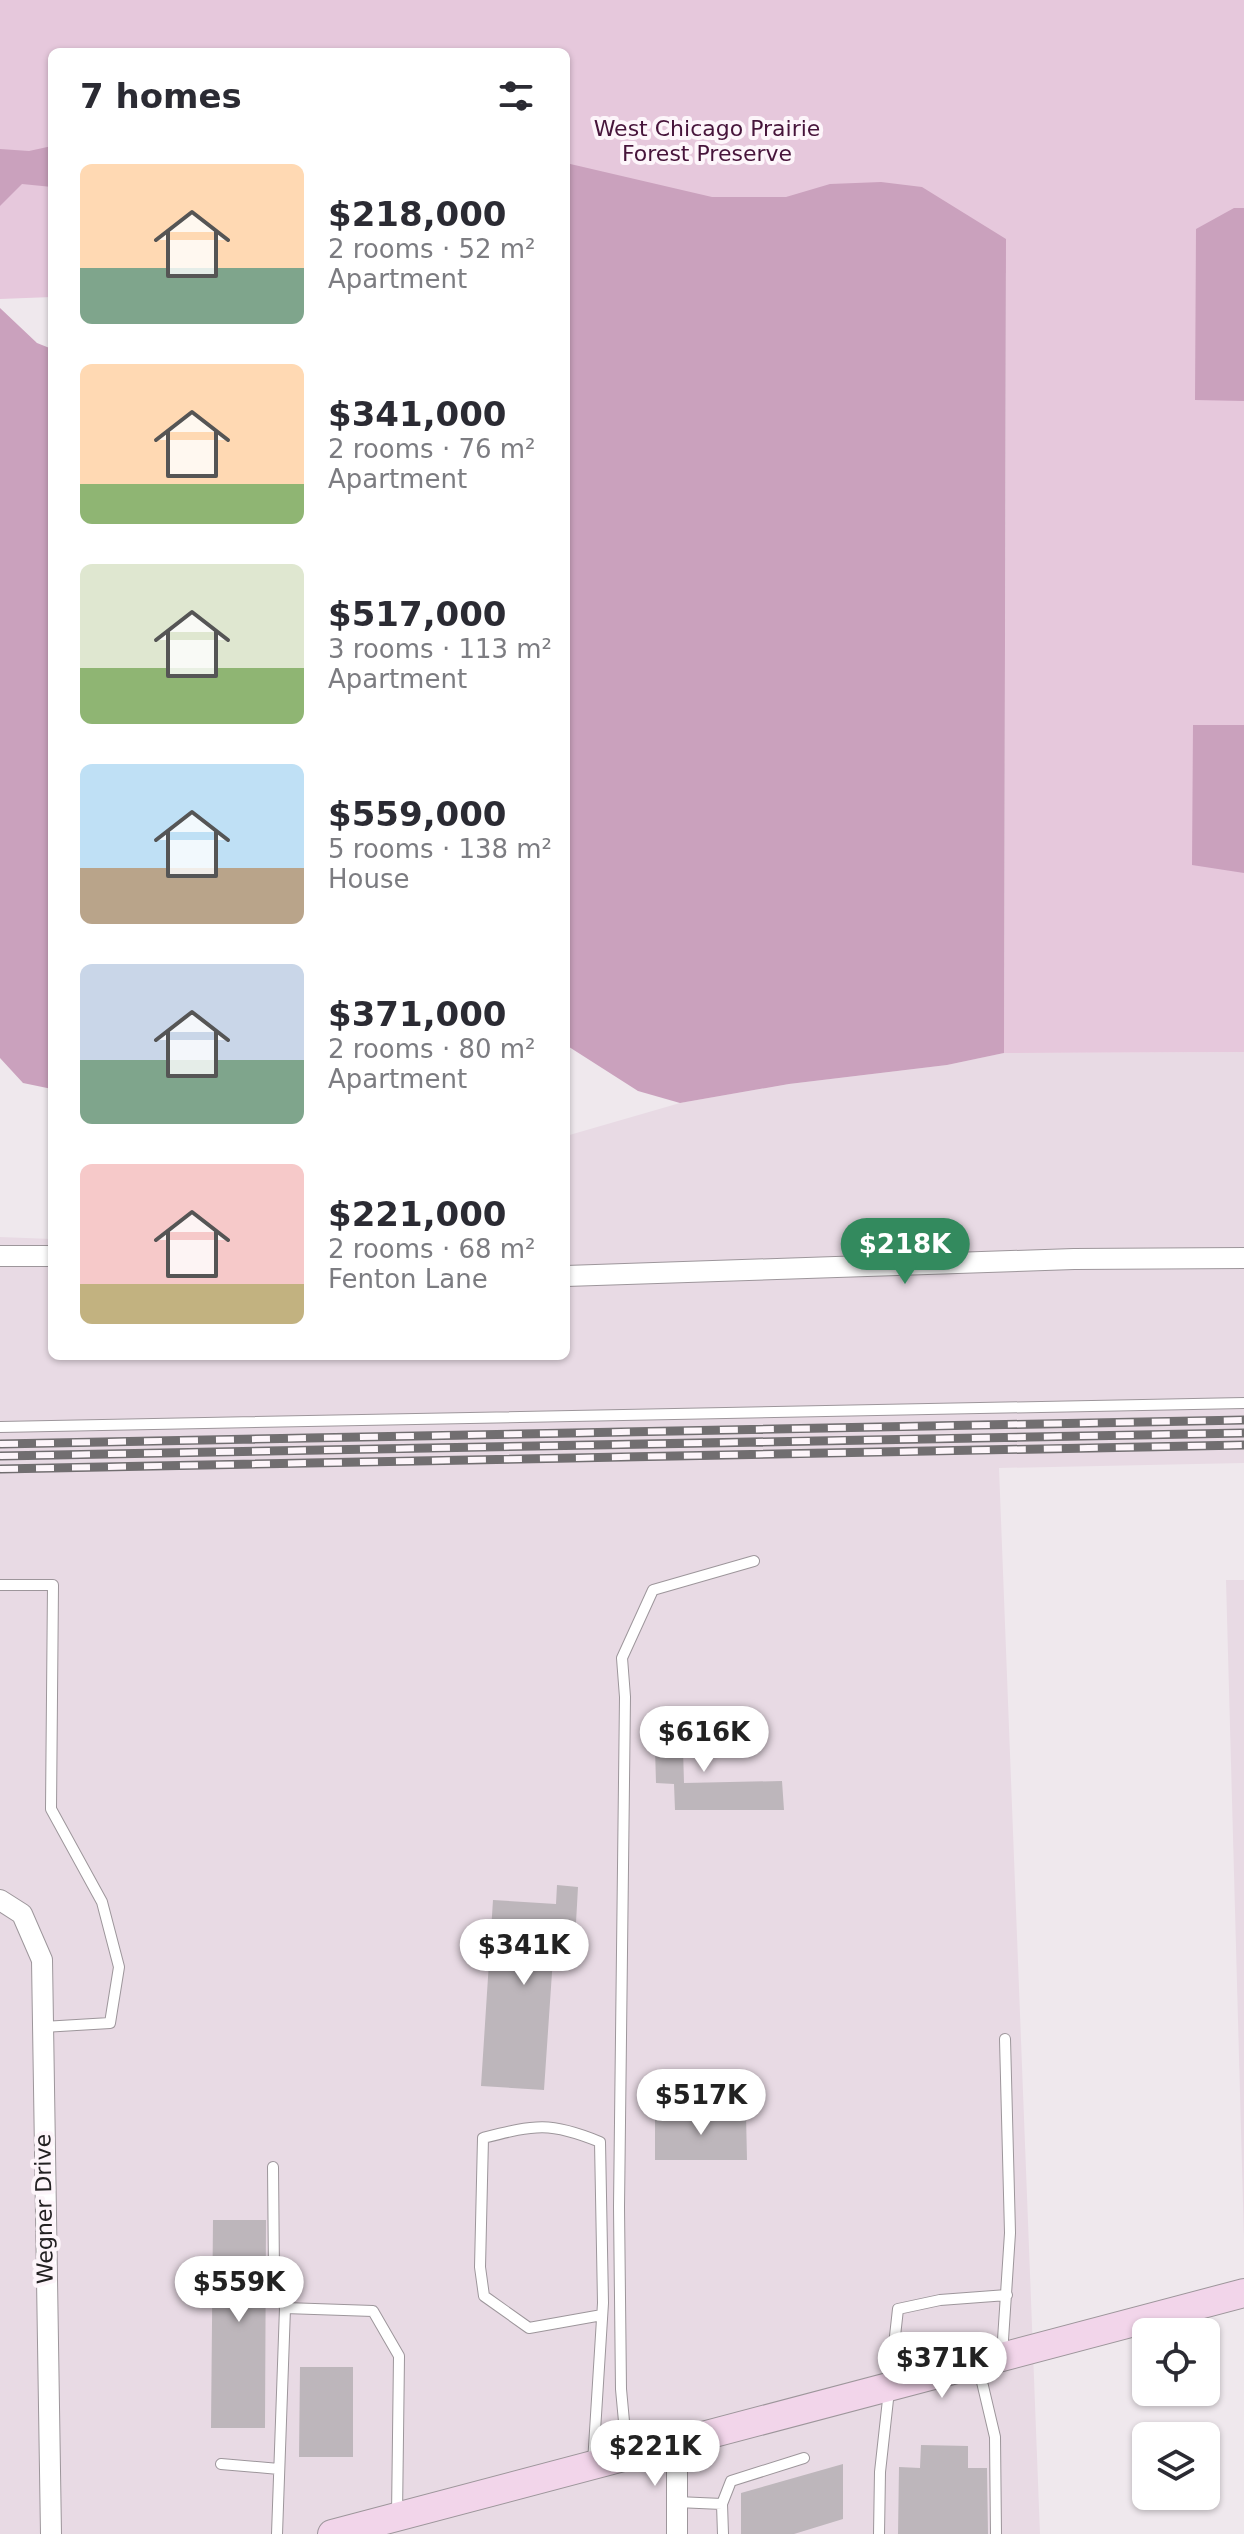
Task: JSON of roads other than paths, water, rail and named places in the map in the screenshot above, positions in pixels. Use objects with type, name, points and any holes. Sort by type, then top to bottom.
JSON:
[{"type":"main road","points":[[332,2534],[1244,2293]]},
{"type":"street","points":[[0,1256],[48,1256]]},
{"type":"street","points":[[570,1276],[1074,1259],[1244,1258]]},
{"type":"street","name":"Wegner Drive","points":[[0,1900],[22,1914],[42,1960],[51,2534]]},
{"type":"street","points":[[677,2443],[677,2534]]},
{"type":"lane","points":[[0,1427],[1244,1403]]},
{"type":"lane","points":[[627,2456],[621,2389],[619,2207],[625,1697],[622,1658],[653,1590],[754,1561]]},
{"type":"lane","points":[[0,1585],[53,1585],[51,1809],[102,1902],[119,1967],[110,2023],[41,2027]]},
{"type":"lane","points":[[996,2534],[990,2360],[1007,2295],[1010,2130],[1005,2039]]},
{"type":"lane","points":[[593,2465],[602,2315],[600,2142],[567,2128],[537,2125],[483,2138],[480,2267],[484,2296],[529,2328],[602,2315]]},
{"type":"lane","points":[[273,2167],[274,2273],[285,2308],[277,2534]]},
{"type":"lane","points":[[879,2534],[880,2472],[898,2309],[940,2300],[1007,2295]]},
{"type":"lane","points":[[285,2308],[373,2311],[399,2356],[397,2517]]},
{"type":"lane","points":[[723,2534],[722,2504],[731,2481],[804,2458]]},
{"type":"lane","points":[[221,2464],[279,2469]]},
{"type":"lane","points":[[677,2502],[722,2504]]},
{"type":"railway","points":[[0,1444],[1244,1420]]},
{"type":"railway","points":[[0,1456],[1244,1433]]},
{"type":"railway","points":[[0,1469],[1244,1445]]},
{"type":"park label","name":"West Chicago Prairie Forest Preserve","points":[[707,140]]}]
